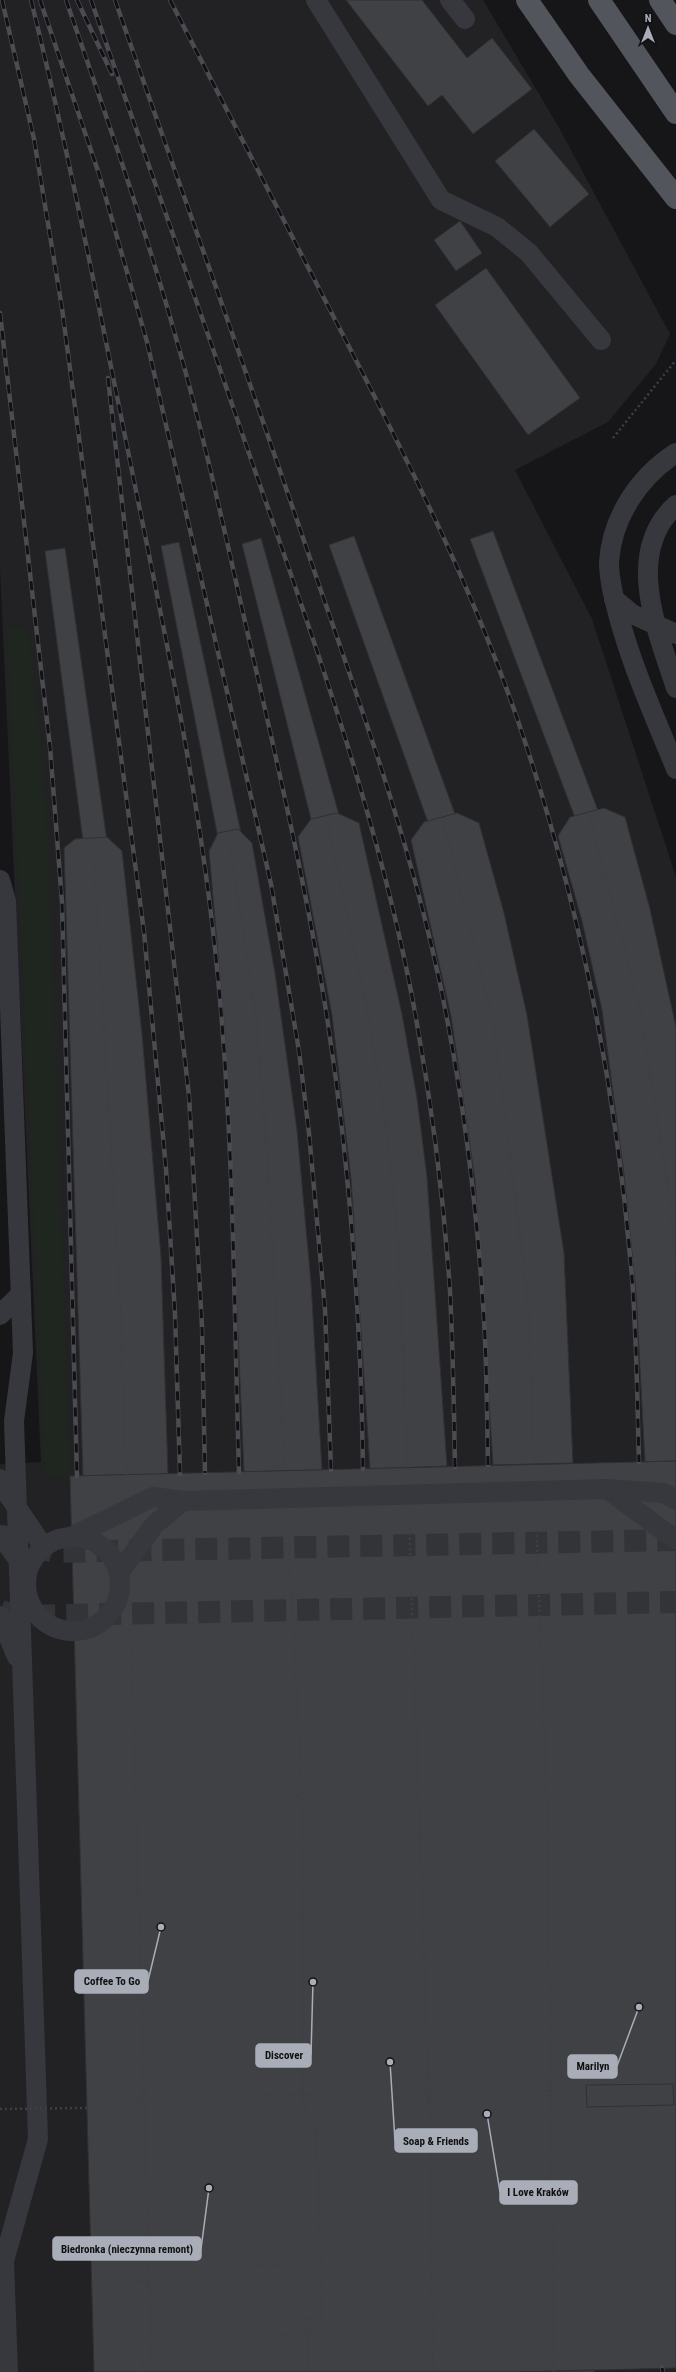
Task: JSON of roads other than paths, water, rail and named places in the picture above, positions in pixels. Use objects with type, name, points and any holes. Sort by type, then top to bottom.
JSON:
[{"type":"main road","points":[[527,0],[579,75],[676,198]]},
{"type":"main road","points":[[599,0],[676,113]]},
{"type":"main road","points":[[660,0],[676,24]]},
{"type":"lane","points":[[316,0],[441,200],[497,227],[529,253],[601,340]]},
{"type":"lane","points":[[450,0],[464,19]]},
{"type":"lane","points":[[676,453],[660,463],[648,475],[627,504],[614,534],[609,564],[614,600],[625,639],[676,769]]},
{"type":"lane","points":[[676,505],[662,523],[650,556],[648,592],[656,624],[676,688]]},
{"type":"lane","points":[[614,600],[632,614],[676,634]]},
{"type":"lane","points":[[0,880],[6,901],[23,1353],[14,1421],[38,2139],[4,2261],[8,2372]]},
{"type":"lane","points":[[0,1315],[21,1294]]},
{"type":"lane","points":[[0,1479],[5,1490],[43,1546]]},
{"type":"lane","points":[[73,1536],[88,1539],[102,1546],[113,1558],[119,1573],[120,1587],[117,1600],[110,1613],[100,1623],[87,1629],[73,1631],[59,1629],[38,1616],[30,1606],[26,1595],[27,1571],[33,1558],[43,1546],[57,1539],[73,1536],[153,1497],[183,1501],[607,1489],[664,1493],[676,1500]]},
{"type":"lane","points":[[607,1489],[676,1540]]},
{"type":"lane","points":[[119,1573],[154,1525],[183,1501]]},
{"type":"lane","points":[[0,1535],[27,1571]]},
{"type":"lane","points":[[0,1616],[22,1668]]},
{"type":"tunnel","points":[[0,1535],[54,1552],[676,1540]]},
{"type":"tunnel","points":[[1,1611],[17,1616],[676,1602]]},
{"type":"railway","points":[[2,0],[34,139],[62,308],[144,932],[166,1169],[175,1314],[180,1474]]},
{"type":"railway","points":[[31,0],[85,238],[171,664],[203,852],[218,978],[227,1101],[233,1225],[239,1472]]},
{"type":"railway","points":[[40,0],[99,174],[147,342],[271,884],[299,1051],[309,1133],[325,1309],[331,1470]]},
{"type":"railway","points":[[66,0],[110,126],[137,210],[164,295],[187,378],[227,540],[294,838],[320,972],[342,1129],[357,1298],[363,1469]]},
{"type":"railway","points":[[77,0],[112,74]]},
{"type":"railway","points":[[91,0],[304,612],[344,733],[380,856],[409,981],[429,1096],[439,1174],[450,1291],[455,1467]]},
{"type":"railway","points":[[115,0],[269,438],[369,731],[400,829],[427,929],[448,1021],[462,1106],[473,1191],[485,1338],[488,1465]]},
{"type":"railway","points":[[170,0],[415,477],[460,574],[501,673],[519,724],[560,857],[577,924],[592,992],[604,1060],[615,1128],[631,1266],[636,1339],[639,1462]]},
{"type":"railway","points":[[0,313],[50,747],[62,902],[77,1476]]},
{"type":"railway","points":[[108,378],[189,1096],[202,1327],[205,1473]]},
{"type":"railway","points":[[662,2368],[663,2372]]},
{"type":"place","name":"Coffee To Go","points":[[161,1927]]},
{"type":"place","name":"Discover","points":[[313,1982]]},
{"type":"place","name":"Marilyn","points":[[639,2007]]},
{"type":"place","name":"Soap & Friends","points":[[390,2062]]},
{"type":"place","name":"I Love Kraków","points":[[487,2114]]},
{"type":"place","name":"Biedronka (nieczynna remont)","points":[[209,2188]]}]
